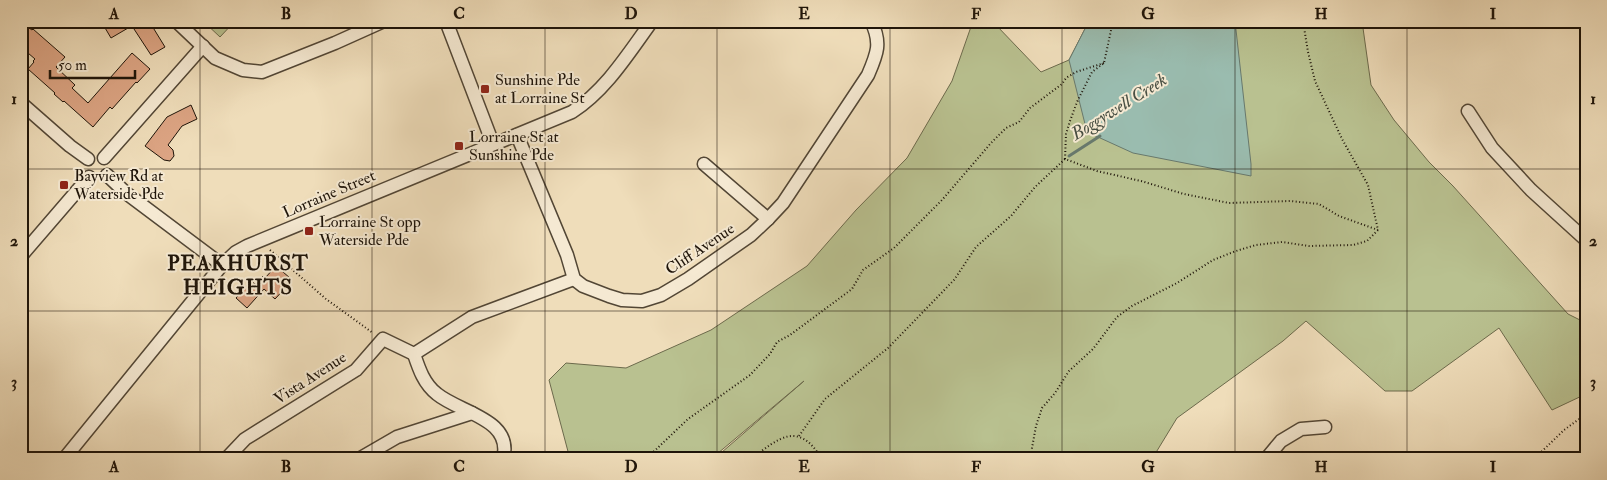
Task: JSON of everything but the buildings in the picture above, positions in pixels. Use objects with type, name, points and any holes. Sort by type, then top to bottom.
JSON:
[{"type":"street","points":[[176,21],[216,58],[243,70],[262,72],[335,44],[384,21]]},
{"type":"street","points":[[446,21],[493,144]]},
{"type":"street","name":"Lorraine Street","points":[[64,459],[222,265],[236,252],[572,112],[594,96],[605,84],[652,21]]},
{"type":"street","name":"Cliff Avenue","points":[[574,279],[583,286],[609,296],[635,301],[651,299],[688,279],[751,235],[783,203],[868,76],[877,53],[878,34],[871,21]]},
{"type":"street","points":[[104,158],[202,46]]},
{"type":"street","points":[[21,102],[70,146],[88,159]]},
{"type":"street","points":[[1468,111],[1492,148],[1530,190],[1586,240]]},
{"type":"street","points":[[414,354],[472,317],[574,279],[567,256],[518,134]]},
{"type":"street","points":[[98,155],[104,158],[109,164],[107,175],[96,180],[89,176],[85,170],[88,159],[98,155]]},
{"type":"street","points":[[704,164],[768,219]]},
{"type":"street","points":[[107,175],[126,193],[222,265]]},
{"type":"street","points":[[21,256],[89,176]]},
{"type":"street","points":[[383,339],[414,354],[420,374],[436,394],[488,422],[501,434],[506,448],[503,459]]},
{"type":"street","name":"Vista Avenue","points":[[226,459],[245,439],[356,370],[383,339]]},
{"type":"street","points":[[359,459],[397,437],[472,413]]},
{"type":"street","points":[[1266,459],[1281,441],[1301,429],[1326,426]]},
{"type":"path","points":[[799,436],[825,399],[888,348],[954,280],[976,247],[1011,216],[1035,188],[1065,159],[1066,134],[1077,102],[1092,72],[1104,63],[1113,21]]},
{"type":"path","points":[[1303,21],[1315,81],[1342,139],[1368,185],[1378,230]]},
{"type":"path","points":[[646,459],[688,419],[750,375],[770,354],[777,342],[790,335],[852,289],[863,270],[894,248],[942,200],[1006,128],[1019,122],[1030,108],[1062,84],[1066,78],[1076,72],[1104,63]]},
{"type":"path","points":[[1065,159],[1097,171],[1141,181],[1184,194],[1229,203],[1290,202],[1319,204],[1339,216],[1378,230]]},
{"type":"path","points":[[1030,459],[1036,426],[1042,408],[1055,393],[1069,371],[1093,349],[1117,317],[1132,306],[1177,283],[1213,260],[1236,251],[1256,245],[1282,242],[1309,246],[1353,245],[1367,241],[1378,230]]},
{"type":"path","points":[[270,250],[326,299],[383,339]]},
{"type":"path","points":[[1534,459],[1564,430],[1586,414]]},
{"type":"path","points":[[751,459],[778,438],[799,436],[815,447],[822,459]]},
{"type":"green space","points":[[203,21],[235,21],[220,37]]},
{"type":"green space","points":[[973,21],[989,21],[996,25],[1041,72],[1069,60],[1089,21],[1362,21],[1371,85],[1394,120],[1429,162],[1453,186],[1568,314],[1586,323],[1586,394],[1552,410],[1499,328],[1412,391],[1385,391],[1306,321],[1283,341],[1177,418],[1152,459],[714,459],[804,381],[711,459],[570,459],[549,380],[566,363],[626,368],[711,330],[807,266],[856,210],[907,158],[952,81]]},
{"type":"water","points":[[1089,21],[1235,21],[1251,176],[1133,153],[1087,132],[1069,60]]},
{"type":"waterway","name":"Boggywell Creek","points":[[1069,156],[1100,136]]},
{"type":"place","name":"Sunshine Pde at Lorraine St","points":[[485,89]]},
{"type":"place","name":"Lorraine St at Sunshine Pde","points":[[459,146]]},
{"type":"place","name":"Bayview Rd at Waterside Pde","points":[[64,185]]},
{"type":"place","name":"Lorraine St opp Waterside Pde","points":[[309,231]]},
{"type":"district","name":"PEAKHURST HEIGHTS","points":[[238,275]]}]
